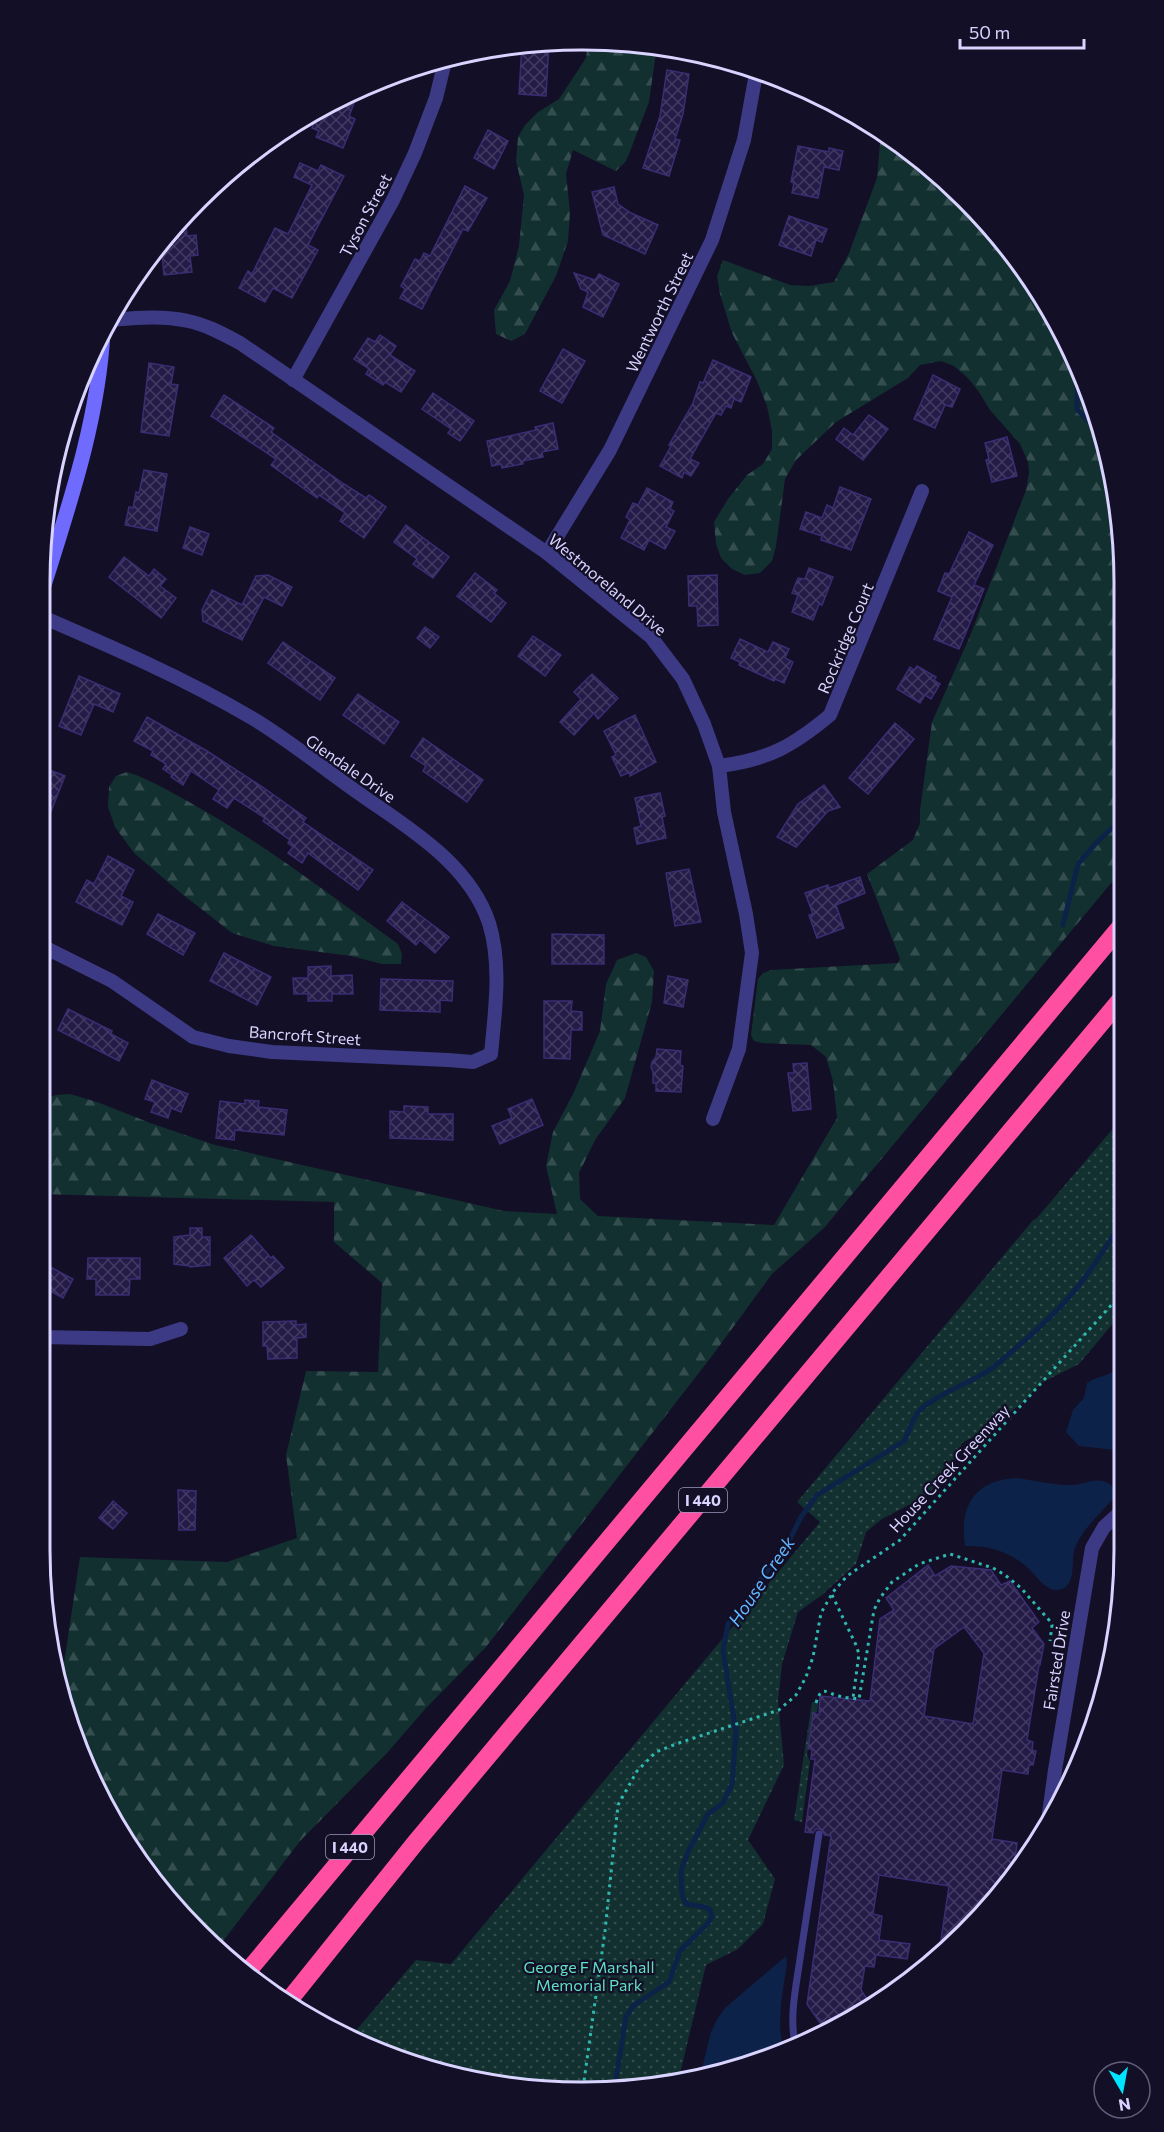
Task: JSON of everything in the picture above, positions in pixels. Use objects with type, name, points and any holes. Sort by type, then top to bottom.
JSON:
[{"type":"highway","name":"I 440","points":[[251,1967],[1114,935]]},
{"type":"highway","name":"I 440","points":[[292,1997],[416,1842],[1114,1008]]},
{"type":"highway","points":[[242,1959],[286,1924]]},
{"type":"street","name":"Tyson Street","points":[[293,380],[393,200],[415,153],[436,98],[443,68]]},
{"type":"street","name":"Wentworth Street","points":[[547,553],[610,450],[712,240],[744,140],[755,79]]},
{"type":"street","name":"Westmoreland Drive","points":[[119,319],[145,317],[187,320],[214,329],[240,343],[547,553],[651,637],[683,679],[704,724],[719,766],[724,812],[752,953],[739,1049],[713,1119]]},
{"type":"street","points":[[50,565],[84,458],[101,371],[102,350]]},
{"type":"street","name":"Rockridge Court","points":[[719,766],[746,763],[775,754],[807,734],[830,715],[922,491]]},
{"type":"street","name":"Glendale Drive","points":[[50,620],[141,659],[253,719],[407,827],[449,860],[474,892],[489,923],[497,995],[491,1054],[486,1056]]},
{"type":"street","name":"Bancroft Street","points":[[50,950],[112,981],[193,1037],[229,1046],[272,1052],[472,1062],[486,1056]]},
{"type":"street","points":[[50,1337],[150,1339],[181,1329]]},
{"type":"street","name":"Fairsted Drive","points":[[1050,1803],[1092,1548],[1104,1527],[1114,1518]]},
{"type":"lane","points":[[794,2039],[796,1986],[819,1834]]},
{"type":"path","name":"House Creek Greenway","points":[[584,2082],[618,1805],[637,1771],[657,1752],[779,1710],[796,1695],[813,1657],[821,1613],[831,1594],[848,1576],[900,1540],[1114,1302]]},
{"type":"path","points":[[816,1702],[820,1693],[825,1691],[836,1696],[859,1699],[871,1620],[880,1598],[892,1582],[907,1571],[942,1556],[957,1556],[993,1568],[1021,1587],[1052,1625],[1050,1641]]},
{"type":"path","points":[[831,1594],[859,1654],[853,1698]]},
{"type":"green space","points":[[587,50],[656,55],[649,102],[626,161],[616,171],[573,150],[566,174],[570,212],[568,241],[556,276],[525,334],[511,341],[496,334],[494,310],[510,281],[519,246],[524,195],[516,161],[518,137],[525,125],[538,112],[559,99],[586,58]]},
{"type":"green space","points":[[880,141],[959,205],[1025,286],[1060,346],[1086,411],[1104,478],[1113,547],[1114,880],[824,1228],[772,1274],[712,1356],[486,1647],[426,1708],[387,1753],[301,1840],[222,1942],[182,1901],[139,1846],[104,1786],[90,1754],[63,1668],[80,1557],[227,1562],[297,1538],[286,1455],[306,1371],[378,1372],[382,1283],[334,1242],[334,1202],[50,1194],[50,1097],[70,1094],[215,1145],[504,1211],[557,1214],[546,1166],[553,1132],[574,1092],[600,1031],[606,984],[617,960],[636,953],[646,957],[654,971],[652,1002],[625,1098],[595,1140],[579,1173],[580,1199],[598,1216],[774,1225],[837,1118],[833,1081],[826,1057],[811,1045],[754,1041],[751,1035],[758,979],[763,973],[771,970],[898,963],[900,959],[867,874],[913,840],[920,823],[932,722],[970,636],[1026,490],[1029,473],[1028,462],[1020,444],[990,410],[968,378],[954,366],[941,361],[920,365],[908,378],[836,422],[796,460],[785,479],[772,561],[760,573],[745,575],[732,569],[721,558],[716,544],[714,522],[747,475],[763,464],[772,449],[772,431],[767,406],[732,333],[720,294],[717,276],[723,260],[790,285],[809,286],[834,282],[849,253],[877,178]]},
{"type":"green space","points":[[127,772],[159,786],[216,818],[296,870],[398,944],[402,954],[401,964],[382,964],[351,956],[274,946],[232,933],[134,853],[115,827],[108,807],[109,787],[116,776]]},
{"type":"green space","name":"George F Marshall Memorial Park","points":[[1114,1127],[1114,1322],[1079,1364],[1041,1383],[1024,1402],[984,1431],[962,1443],[957,1458],[928,1495],[882,1519],[866,1532],[856,1564],[822,1595],[798,1612],[782,1664],[778,1701],[784,1765],[748,1840],[775,1879],[763,1924],[738,1949],[706,1965],[680,2073],[617,2081],[547,2081],[512,2078],[444,2064],[355,2032],[416,1960],[451,1964],[820,1522],[797,1502]]},
{"type":"green space","points":[[812,1702],[818,1703],[817,1712],[812,1715],[807,1755],[810,1761],[802,1822],[794,1820]]},
{"type":"water","points":[[1114,1370],[1114,1450],[1079,1446],[1066,1432],[1073,1410],[1084,1398],[1087,1383]]},
{"type":"water","points":[[1016,1478],[1067,1485],[1104,1481],[1113,1488],[1113,1499],[1090,1524],[1077,1544],[1074,1551],[1071,1580],[1063,1589],[1055,1590],[1046,1586],[1022,1563],[1007,1554],[991,1548],[965,1546],[965,1519],[972,1498],[989,1484]]},
{"type":"water","points":[[786,1956],[780,2020],[782,2043],[702,2068],[711,2032],[726,2007]]},
{"type":"building","points":[[549,51],[546,96],[519,94],[521,53]]},
{"type":"building","points":[[667,70],[689,74],[683,114],[675,139],[680,140],[669,176],[643,168],[660,116]]},
{"type":"building","points":[[355,100],[349,116],[355,119],[343,148],[316,137],[319,131],[312,128],[314,122]]},
{"type":"building","points":[[488,130],[508,141],[494,169],[474,158]]},
{"type":"building","points":[[798,146],[829,152],[829,148],[843,151],[839,170],[824,167],[818,198],[792,193],[794,183],[791,182]]},
{"type":"building","points":[[300,163],[318,171],[321,165],[344,176],[308,245],[318,250],[292,298],[273,288],[265,302],[239,288],[248,271],[252,274],[275,228],[288,234],[312,185],[294,177]]},
{"type":"building","points":[[465,186],[487,198],[468,231],[463,229],[422,309],[400,298],[405,289],[401,286],[415,259],[420,261],[424,253],[430,256]]},
{"type":"building","points":[[614,187],[618,204],[631,213],[658,225],[645,254],[603,235],[592,192]]},
{"type":"building","points":[[789,216],[827,229],[822,242],[816,240],[811,256],[779,245]]},
{"type":"building","points":[[186,226],[187,236],[196,235],[198,255],[190,256],[192,272],[164,275],[162,255]]},
{"type":"building","points":[[574,273],[595,280],[599,274],[619,284],[603,317],[583,307],[588,292],[581,289]]},
{"type":"building","points":[[380,335],[396,346],[390,355],[415,371],[401,392],[385,382],[383,385],[366,374],[369,369],[354,359],[368,338],[375,342]]},
{"type":"building","points":[[563,349],[585,361],[562,403],[540,391]]},
{"type":"building","points":[[713,360],[751,377],[741,402],[734,399],[731,408],[726,406],[721,415],[716,413],[690,459],[699,463],[691,476],[684,472],[682,478],[660,466]]},
{"type":"building","points":[[149,363],[174,367],[171,384],[178,385],[169,436],[141,432]]},
{"type":"building","points":[[933,375],[960,389],[952,407],[945,405],[935,428],[914,419]]},
{"type":"building","points":[[433,393],[474,421],[460,441],[448,433],[451,429],[422,409]]},
{"type":"building","points":[[224,395],[274,428],[271,432],[344,484],[366,498],[369,495],[386,507],[364,538],[340,521],[345,513],[319,495],[317,498],[271,465],[276,459],[211,416]]},
{"type":"building","points":[[869,415],[888,429],[863,460],[836,439],[844,428],[853,435]]},
{"type":"building","points":[[553,423],[558,449],[542,452],[543,457],[523,461],[523,464],[502,468],[501,464],[492,466],[487,441],[536,430],[535,427]]},
{"type":"building","points":[[1007,437],[1017,476],[992,482],[986,460],[989,459],[985,443]]},
{"type":"building","points":[[144,470],[167,474],[157,531],[125,525],[129,507],[133,508],[136,492],[139,493]]},
{"type":"building","points":[[840,487],[871,499],[851,550],[821,540],[822,536],[800,529],[806,512],[822,518],[827,505],[833,508]]},
{"type":"building","points":[[647,488],[673,502],[670,509],[674,511],[666,527],[675,531],[665,549],[649,540],[644,550],[621,538],[630,520],[626,517],[633,503],[638,505]]},
{"type":"building","points":[[406,525],[449,557],[433,578],[413,564],[417,559],[394,542]]},
{"type":"building","points":[[190,527],[209,534],[202,555],[183,548]]},
{"type":"building","points":[[969,532],[993,545],[974,585],[984,589],[959,649],[934,639],[952,597],[938,591],[945,573],[949,574]]},
{"type":"building","points":[[124,557],[149,576],[154,569],[166,579],[160,586],[176,598],[161,618],[109,577]]},
{"type":"building","points":[[809,568],[833,577],[822,605],[819,604],[813,620],[792,612],[798,595],[792,593],[798,578],[805,579]]},
{"type":"building","points":[[475,573],[497,590],[494,593],[506,603],[491,622],[457,596]]},
{"type":"building","points":[[268,575],[292,587],[282,606],[264,597],[242,640],[203,621],[202,610],[212,590],[242,605],[256,576]]},
{"type":"building","points":[[717,575],[718,625],[698,626],[697,606],[689,606],[688,576]]},
{"type":"building","points":[[425,627],[439,637],[430,648],[417,638]]},
{"type":"building","points":[[533,636],[561,655],[545,676],[518,656]]},
{"type":"building","points":[[740,639],[768,652],[773,642],[789,649],[785,658],[793,662],[784,683],[775,679],[774,681],[739,665],[740,662],[731,658]]},
{"type":"building","points":[[283,642],[335,678],[320,700],[268,663]]},
{"type":"building","points":[[917,666],[936,677],[934,680],[940,684],[931,699],[925,695],[920,703],[897,689],[910,667],[914,670]]},
{"type":"building","points":[[592,674],[618,698],[598,719],[594,713],[574,735],[560,722],[581,699],[574,692]]},
{"type":"building","points":[[79,676],[120,694],[113,712],[94,704],[81,735],[59,726]]},
{"type":"building","points":[[358,694],[399,722],[384,744],[343,715]]},
{"type":"building","points":[[635,715],[656,762],[630,776],[630,772],[621,776],[612,757],[616,755],[604,731]]},
{"type":"building","points":[[147,717],[207,751],[264,788],[306,818],[303,822],[373,870],[358,890],[308,853],[302,863],[288,853],[293,847],[288,843],[290,840],[263,821],[265,818],[234,798],[227,808],[213,799],[219,790],[191,771],[183,785],[171,777],[172,775],[163,769],[166,764],[151,755],[153,751],[134,741]]},
{"type":"building","points":[[895,723],[914,739],[868,794],[849,778]]},
{"type":"building","points":[[423,738],[483,780],[467,802],[423,771],[426,766],[411,756]]},
{"type":"building","points":[[50,770],[65,776],[50,814]]},
{"type":"building","points":[[824,785],[840,807],[828,811],[796,847],[777,837],[798,804]]},
{"type":"building","points":[[660,793],[665,816],[662,817],[666,838],[637,844],[634,828],[641,826],[635,798]]},
{"type":"building","points":[[108,856],[134,870],[121,896],[133,902],[122,925],[76,902],[87,880],[94,884]]},
{"type":"building","points":[[689,869],[701,922],[675,926],[666,873]]},
{"type":"building","points":[[860,877],[865,893],[836,905],[844,928],[817,938],[809,915],[813,914],[805,893],[828,885],[829,888]]},
{"type":"building","points":[[402,902],[449,937],[435,953],[420,940],[416,945],[387,921]]},
{"type":"building","points":[[158,914],[195,933],[183,955],[147,934]]},
{"type":"building","points":[[552,934],[604,935],[604,964],[552,964]]},
{"type":"building","points":[[224,953],[271,977],[257,1005],[210,981]]},
{"type":"building","points":[[331,966],[331,976],[352,975],[353,994],[332,994],[332,1001],[308,1001],[308,994],[294,994],[293,978],[308,978],[308,967]]},
{"type":"building","points":[[668,976],[688,980],[683,1007],[664,1003]]},
{"type":"building","points":[[381,979],[453,981],[452,1001],[440,1000],[440,1012],[380,1010]]},
{"type":"building","points":[[544,1001],[572,1001],[571,1011],[582,1012],[582,1030],[571,1030],[570,1059],[544,1058]]},
{"type":"building","points":[[68,1009],[112,1031],[111,1034],[128,1043],[119,1061],[58,1030]]},
{"type":"building","points":[[657,1049],[681,1051],[680,1065],[683,1066],[681,1092],[656,1091],[651,1067]]},
{"type":"building","points":[[807,1063],[811,1109],[793,1111],[788,1073],[794,1073],[793,1064]]},
{"type":"building","points":[[152,1080],[188,1094],[181,1112],[171,1108],[168,1118],[151,1112],[155,1102],[145,1099]]},
{"type":"building","points":[[532,1099],[543,1125],[500,1144],[492,1126],[512,1118],[508,1109]]},
{"type":"building","points":[[245,1100],[259,1101],[258,1107],[287,1110],[284,1135],[235,1130],[234,1140],[216,1138],[220,1101],[245,1104]]},
{"type":"building","points":[[404,1106],[428,1107],[428,1114],[453,1114],[453,1140],[390,1138],[390,1111],[404,1112]]},
{"type":"building","points":[[190,1228],[202,1228],[202,1237],[210,1237],[210,1265],[190,1267],[174,1264],[174,1237],[190,1235]]},
{"type":"building","points":[[251,1235],[271,1258],[273,1256],[284,1268],[261,1287],[254,1280],[247,1286],[224,1258]]},
{"type":"building","points":[[88,1258],[140,1258],[140,1279],[130,1279],[129,1295],[96,1295],[96,1279],[87,1279]]},
{"type":"building","points":[[50,1267],[73,1279],[63,1298],[50,1291]]},
{"type":"building","points":[[296,1321],[296,1325],[306,1324],[306,1337],[297,1338],[297,1358],[268,1359],[267,1346],[263,1346],[263,1322]]},
{"type":"building","points":[[178,1490],[196,1491],[195,1530],[179,1530]]},
{"type":"building","points":[[113,1501],[127,1513],[113,1529],[99,1518]]},
{"type":"building","points":[[928,1565],[935,1576],[951,1566],[991,1570],[1001,1585],[1010,1581],[1039,1622],[1032,1628],[1044,1644],[1027,1740],[1033,1742],[1032,1750],[1036,1751],[1033,1765],[1029,1765],[1028,1774],[1002,1770],[992,1839],[1017,1843],[1015,1859],[1004,1874],[959,1927],[940,1943],[949,1886],[879,1875],[873,1914],[882,1916],[879,1940],[910,1944],[907,1959],[876,1955],[874,1967],[865,1966],[861,1990],[867,1999],[822,2026],[807,2004],[831,1836],[825,1835],[820,1829],[816,1829],[813,1833],[805,1832],[815,1759],[811,1759],[812,1749],[808,1749],[813,1713],[819,1715],[820,1696],[870,1701],[880,1619],[894,1610],[886,1598]],"holes":[[[964,1627],[984,1653],[973,1724],[924,1716],[934,1649]]]},
{"type":"waterway","name":"House Creek","points":[[1077,386],[1077,409],[1089,422]]},
{"type":"waterway","name":"House Creek","points":[[1063,925],[1078,864],[1114,826]]},
{"type":"waterway","name":"House Creek","points":[[616,2081],[626,2017],[633,2006],[669,1982],[680,1951],[712,1917],[710,1910],[705,1907],[686,1904],[682,1894],[681,1871],[688,1852],[708,1814],[723,1803],[732,1784],[736,1732],[723,1650],[728,1624],[747,1605],[756,1586],[787,1545],[801,1517],[817,1495],[904,1441],[915,1416],[921,1409],[996,1365],[1034,1332],[1077,1287],[1114,1234]]}]
